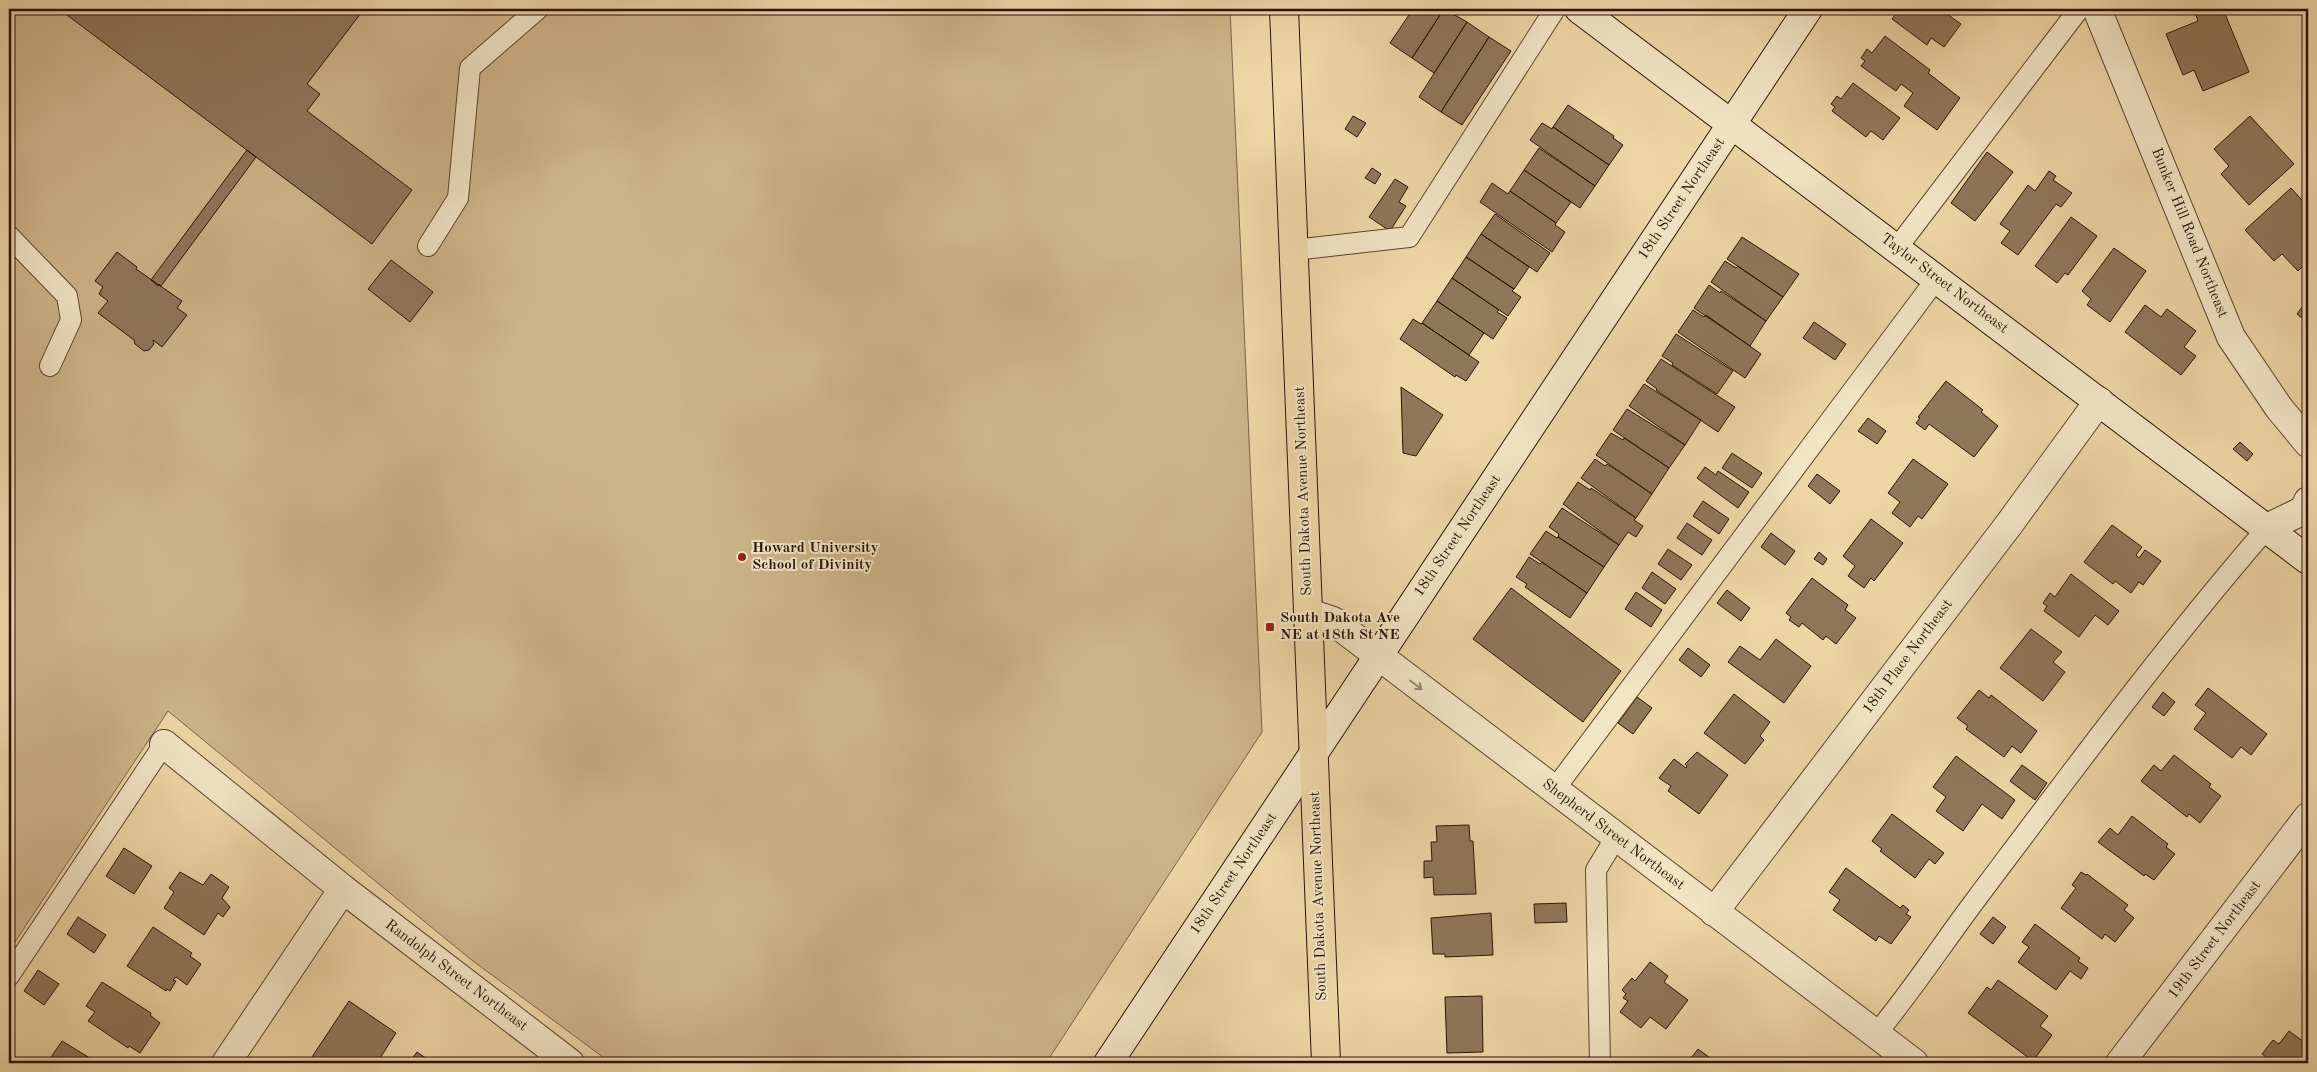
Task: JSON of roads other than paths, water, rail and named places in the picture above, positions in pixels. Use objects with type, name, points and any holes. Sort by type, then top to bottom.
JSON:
[{"type":"main road","name":"South Dakota Avenue Northeast","points":[[1284,9],[1326,1063]]},
{"type":"street","name":"Taylor Street Northeast","points":[[1579,9],[2308,560]]},
{"type":"street","name":"18th Street Northeast","points":[[1108,1063],[1808,9]]},
{"type":"street","name":"Bunker Hill Road Northeast","points":[[2097,9],[2231,337],[2259,380],[2307,439]]},
{"type":"street","name":"18th Place Northeast","points":[[1714,912],[2010,523],[2099,401]]},
{"type":"street","points":[[2267,528],[2304,510],[2308,501]]},
{"type":"street","name":"Shepherd Street Northeast","points":[[1309,613],[1333,621],[1914,1063]]},
{"type":"street","name":"Randolph Street Northeast","points":[[164,744],[343,889],[570,1063]]},
{"type":"street","name":"19th Street Northeast","points":[[2120,1063],[2308,817]]},
{"type":"street","points":[[226,1063],[343,889]]},
{"type":"lane","points":[[428,246],[458,198],[470,68],[538,9]]},
{"type":"lane","points":[[1294,250],[1408,237],[1555,9]]},
{"type":"lane","points":[[1897,248],[2079,9]]},
{"type":"lane","points":[[9,236],[66,296],[71,320],[50,366]]},
{"type":"lane","points":[[1554,790],[1937,278]]},
{"type":"lane","points":[[1876,1034],[1899,1006],[1930,960],[2108,723],[2267,528]]},
{"type":"lane","points":[[9,976],[164,744]]},
{"type":"lane","points":[[1600,1063],[1596,870],[1616,837]]},
{"type":"place","name":"Howard University School of Divinity","points":[[742,557]]},
{"type":"place","name":"South Dakota Ave NE at 18th St NE","points":[[1270,627]]}]
